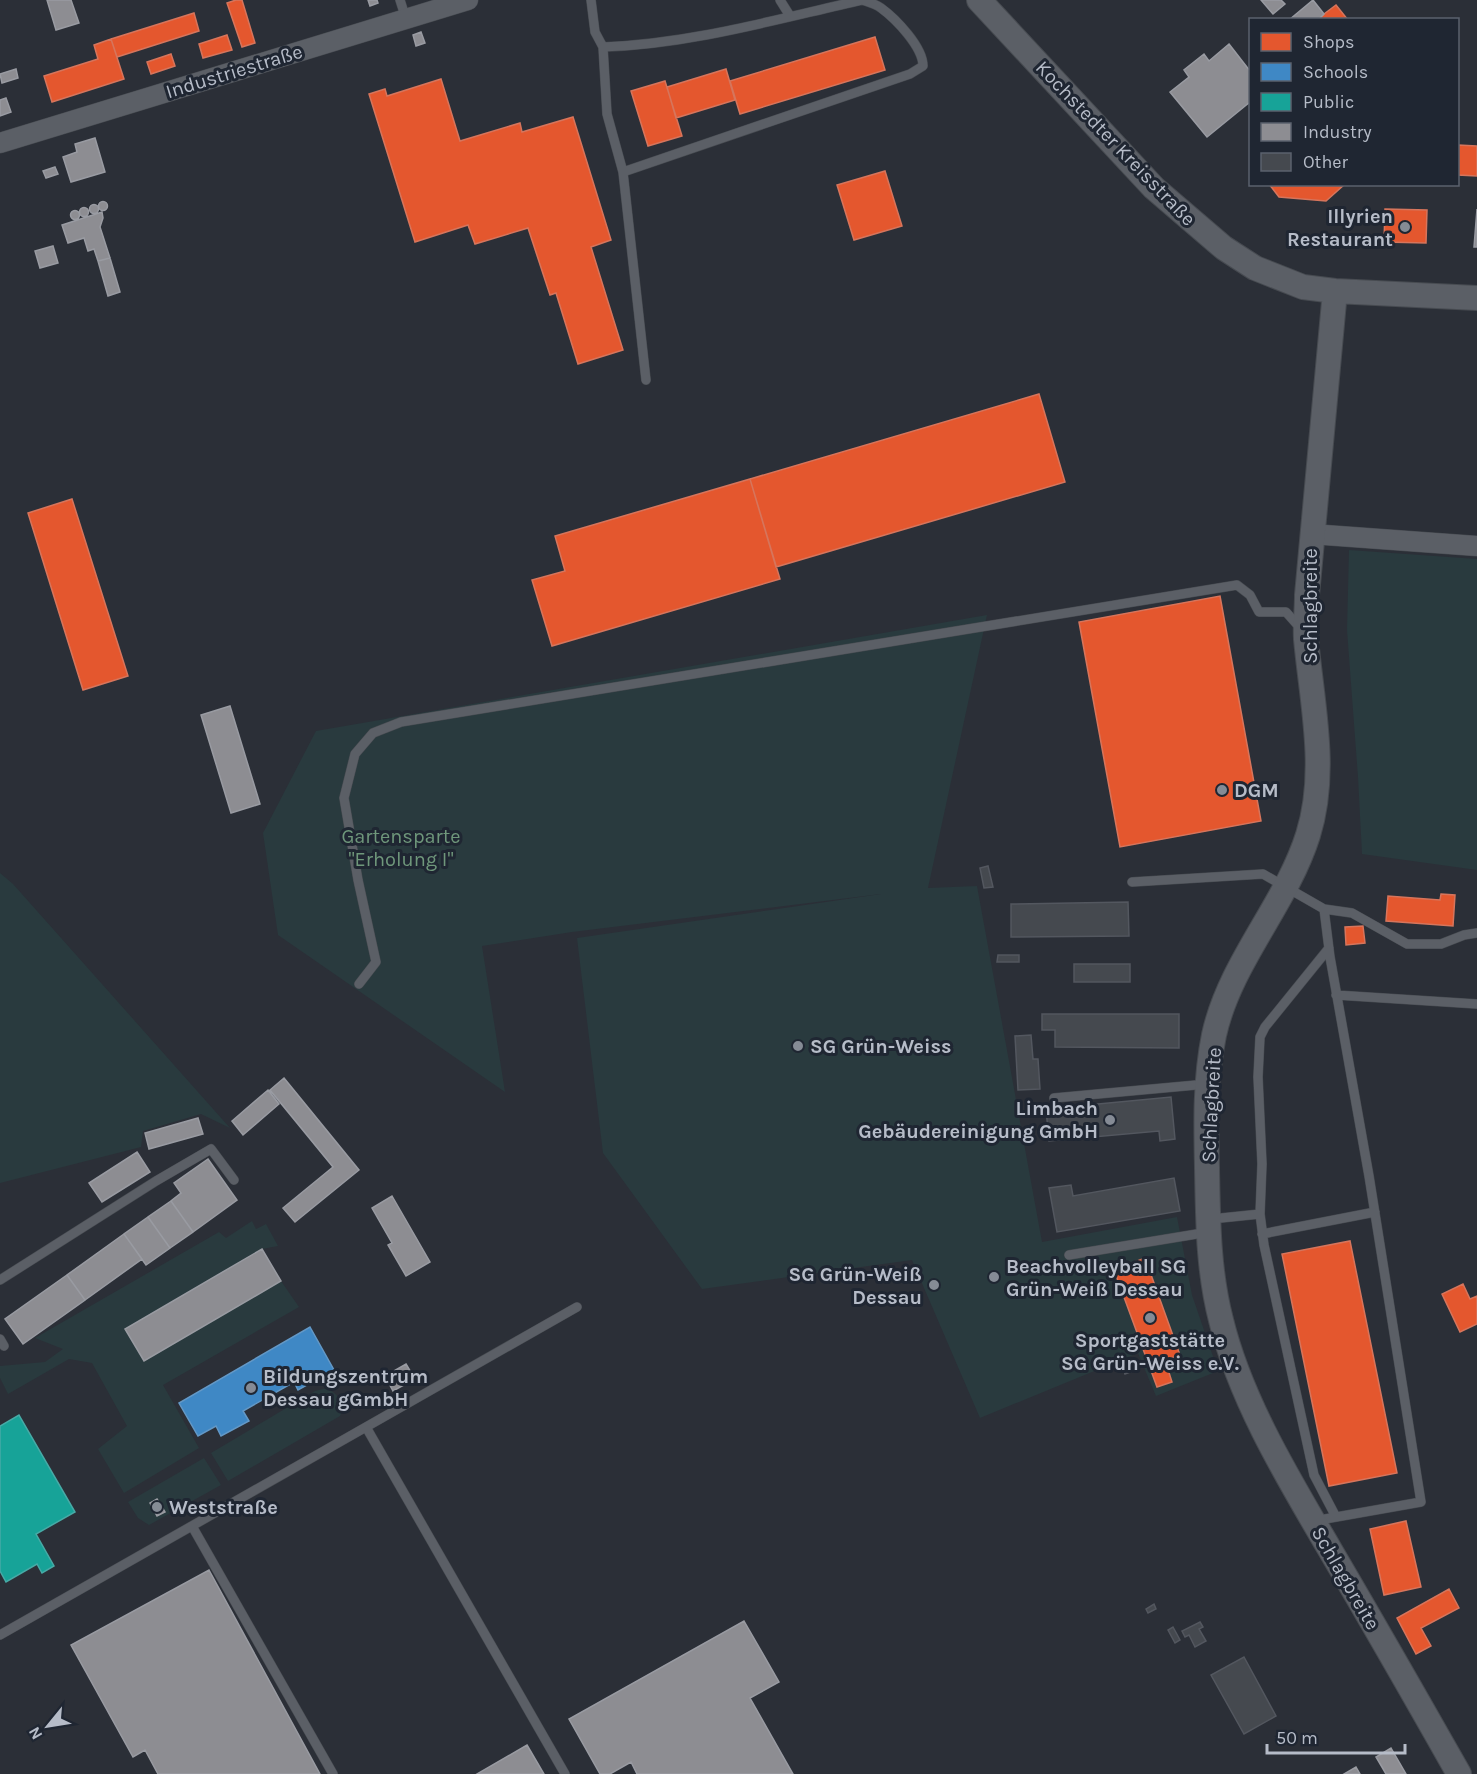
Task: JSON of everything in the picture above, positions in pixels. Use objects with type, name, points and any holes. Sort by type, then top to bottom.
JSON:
[{"type":"street","name":"Industriestraße","points":[[0,143],[468,0]]},
{"type":"street","name":"Kochstedter Kreisstraße","points":[[979,0],[1148,181],[1184,216],[1224,248],[1255,268],[1303,287],[1335,291],[1477,298]]},
{"type":"street","name":"Schlagbreite","points":[[1335,291],[1311,534],[1306,634],[1316,731],[1317,776],[1308,834],[1286,887],[1225,1000],[1215,1034],[1207,1084],[1208,1224],[1216,1297],[1227,1344],[1266,1434],[1326,1522],[1459,1774]]},
{"type":"street","points":[[1311,534],[1477,546]]},
{"type":"lane","points":[[400,0],[406,19]]},
{"type":"lane","points":[[591,0],[595,33],[603,47],[607,114],[623,172],[646,380]]},
{"type":"lane","points":[[780,0],[790,16]]},
{"type":"lane","points":[[603,47],[632,46],[710,34],[862,0],[879,6],[908,35],[923,57],[923,66],[899,77],[623,172]]},
{"type":"lane","points":[[359,984],[376,962],[358,880],[344,798],[355,754],[374,733],[401,722],[1237,585],[1250,595],[1259,612],[1286,612],[1306,634]]},
{"type":"lane","points":[[1132,882],[1263,874],[1324,909],[1352,913],[1407,945],[1441,944],[1464,935],[1477,933]]},
{"type":"lane","points":[[1324,909],[1336,995],[1375,1212],[1421,1502],[1326,1522],[1283,1340],[1262,1234],[1258,1077],[1260,1037],[1265,1027],[1329,948]]},
{"type":"lane","points":[[1336,995],[1477,1004]]},
{"type":"lane","points":[[1054,1098],[1207,1084]]},
{"type":"lane","points":[[0,1280],[156,1181],[211,1149],[234,1180]]},
{"type":"lane","points":[[1262,1234],[1375,1212]]},
{"type":"lane","points":[[1069,1255],[1208,1224],[1221,1218],[1260,1214]]},
{"type":"lane","points":[[0,1635],[578,1307]]},
{"type":"lane","points":[[366,1426],[565,1774]]},
{"type":"lane","points":[[192,1526],[333,1774]]},
{"type":"green space","points":[[1349,550],[1477,559],[1477,870],[1362,854],[1347,630]]},
{"type":"green space","name":"Gartensparte \"Erholung I\"","points":[[987,615],[928,888],[977,886],[1042,1242],[1177,1217],[1192,1295],[1218,1371],[1156,1396],[1138,1353],[980,1418],[912,1260],[702,1289],[603,1153],[577,938],[881,894],[572,932],[482,946],[505,1092],[278,935],[263,833],[316,731]]},
{"type":"green space","points":[[0,873],[13,884],[230,1128],[201,1114],[143,1131],[141,1147],[0,1183]]},
{"type":"green space","points":[[252,1221],[256,1229],[266,1224],[278,1246],[262,1249],[125,1329],[144,1361],[281,1281],[299,1307],[163,1385],[199,1448],[124,1493],[98,1449],[127,1426],[92,1363],[69,1359],[8,1394],[0,1378],[0,1366],[45,1362],[63,1349],[35,1338],[219,1232],[226,1238]]},
{"type":"green space","points":[[327,1388],[342,1403],[340,1416],[228,1481],[211,1453],[315,1391]]},
{"type":"green space","points":[[204,1458],[221,1485],[149,1525],[138,1518],[128,1502]]},
{"type":"building: Shops","points":[[242,0],[255,43],[242,47],[227,3]]},
{"type":"building: Shops","points":[[1336,5],[1346,18],[1320,18]]},
{"type":"building: Shops","points":[[194,13],[199,31],[117,57],[111,39]]},
{"type":"building: Shops","points":[[227,35],[232,50],[203,58],[199,44]]},
{"type":"building: Shops","points":[[875,37],[885,70],[740,114],[730,81]]},
{"type":"building: Shops","points":[[111,39],[124,79],[52,102],[44,76],[98,59],[94,45]]},
{"type":"building: Shops","points":[[171,54],[175,66],[151,74],[147,62]]},
{"type":"building: Shops","points":[[726,69],[735,100],[676,118],[667,87]]},
{"type":"building: Shops","points":[[441,79],[460,141],[520,123],[522,132],[573,117],[611,240],[591,247],[623,350],[578,364],[556,293],[550,295],[528,228],[475,244],[468,225],[415,242],[369,94],[385,89],[387,96]]},
{"type":"building: Shops","points":[[665,81],[682,136],[648,146],[631,91]]},
{"type":"building: Shops","points":[[1459,145],[1477,146],[1477,176],[1459,175]]},
{"type":"building: Shops","points":[[885,171],[902,226],[854,240],[837,185]]},
{"type":"building: Shops","points":[[1271,186],[1343,186],[1326,201],[1279,197]]},
{"type":"building: Shops","points":[[1385,209],[1427,210],[1426,243],[1384,242]]},
{"type":"building: Shops","points":[[1039,394],[1065,482],[776,567],[750,479]]},
{"type":"building: Shops","points":[[750,479],[780,579],[552,646],[532,580],[565,571],[555,536]]},
{"type":"building: Shops","points":[[72,499],[128,676],[83,690],[28,513]]},
{"type":"building: Shops","points":[[1220,596],[1261,821],[1120,847],[1079,622]]},
{"type":"building: Shops","points":[[1441,894],[1455,895],[1453,926],[1386,921],[1388,896],[1440,900]]},
{"type":"building: Shops","points":[[1363,926],[1365,943],[1346,945],[1345,927]]},
{"type":"building: Shops","points":[[1350,1241],[1397,1473],[1329,1486],[1282,1254]]},
{"type":"building: Shops","points":[[1145,1258],[1180,1355],[1165,1360],[1172,1382],[1157,1387],[1114,1270]]},
{"type":"building: Shops","points":[[1463,1284],[1470,1299],[1477,1296],[1477,1324],[1460,1332],[1442,1294]]},
{"type":"building: Shops","points":[[1406,1521],[1421,1587],[1384,1595],[1370,1529]]},
{"type":"building: Shops","points":[[1449,1589],[1459,1608],[1421,1628],[1431,1646],[1416,1654],[1397,1618]]},
{"type":"building: Schools","points":[[310,1327],[334,1370],[298,1390],[294,1382],[243,1411],[249,1421],[221,1436],[216,1426],[198,1436],[179,1403]]},
{"type":"building: Public","points":[[19,1415],[75,1512],[36,1534],[54,1566],[42,1573],[37,1564],[6,1582],[0,1571],[0,1426]]},
{"type":"building: Industry","points":[[47,0],[71,0],[79,23],[56,30]]},
{"type":"building: Industry","points":[[368,0],[377,0],[378,3],[370,6]]},
{"type":"building: Industry","points":[[1261,0],[1281,0],[1285,4],[1273,14]]},
{"type":"building: Industry","points":[[1313,0],[1324,14],[1320,18],[1291,18]]},
{"type":"building: Industry","points":[[421,32],[425,43],[416,46],[413,35]]},
{"type":"building: Industry","points":[[1229,44],[1249,70],[1249,103],[1207,137],[1170,92],[1189,77],[1184,70],[1204,54],[1209,61]]},
{"type":"building: Industry","points":[[16,69],[18,78],[2,83],[0,74]]},
{"type":"building: Industry","points":[[6,98],[11,112],[0,116],[0,100]]},
{"type":"building: Industry","points":[[95,138],[105,172],[71,182],[63,157],[77,152],[75,144]]},
{"type":"building: Industry","points":[[55,167],[58,174],[46,178],[43,171]]},
{"type":"building: Industry","points":[[103,202],[107,206],[103,210],[99,206]]},
{"type":"building: Industry","points":[[94,205],[98,209],[94,213],[90,209]]},
{"type":"building: Industry","points":[[84,208],[88,212],[84,216],[80,212]]},
{"type":"building: Industry","points":[[1477,209],[1477,247],[1474,247]]},
{"type":"building: Industry","points":[[75,211],[79,215],[75,219],[71,215]]},
{"type":"building: Industry","points":[[102,212],[100,227],[110,258],[98,261],[94,249],[88,251],[84,238],[68,243],[62,225]]},
{"type":"building: Industry","points":[[53,246],[58,263],[40,268],[35,251]]},
{"type":"building: Industry","points":[[110,258],[120,292],[108,296],[98,261]]},
{"type":"building: Industry","points":[[230,706],[260,804],[231,813],[201,715]]},
{"type":"building: Industry","points":[[284,1078],[359,1170],[295,1222],[283,1208],[333,1167],[270,1090]]},
{"type":"building: Industry","points":[[268,1090],[279,1104],[243,1135],[232,1121]]},
{"type":"building: Industry","points":[[198,1118],[203,1134],[149,1149],[145,1133]]},
{"type":"building: Industry","points":[[137,1152],[150,1172],[102,1202],[89,1183]]},
{"type":"building: Industry","points":[[208,1159],[237,1200],[193,1232],[171,1201],[181,1193],[174,1183]]},
{"type":"building: Industry","points":[[392,1196],[430,1262],[406,1276],[388,1245],[392,1243],[372,1208]]},
{"type":"building: Industry","points":[[171,1201],[193,1232],[170,1248],[148,1217]]},
{"type":"building: Industry","points":[[148,1217],[170,1248],[146,1265],[124,1234]]},
{"type":"building: Industry","points":[[124,1234],[142,1259],[85,1300],[67,1275]]},
{"type":"building: Industry","points":[[262,1249],[281,1281],[144,1361],[125,1329]]},
{"type":"building: Industry","points":[[67,1275],[85,1300],[23,1344],[5,1319]]},
{"type":"building: Industry","points":[[406,1364],[415,1379],[393,1391],[385,1376]]},
{"type":"building: Industry","name":"Weststraße","points":[[157,1499],[165,1512],[157,1516],[150,1503]]},
{"type":"building: Industry","points":[[209,1570],[320,1774],[158,1774],[145,1750],[133,1757],[71,1645]]},
{"type":"building: Industry","points":[[744,1621],[779,1682],[750,1698],[793,1774],[637,1774],[631,1762],[610,1774],[600,1774],[569,1719]]},
{"type":"building: Industry","points":[[527,1745],[544,1774],[477,1774]]},
{"type":"building: Industry","points":[[1391,1748],[1406,1774],[1386,1774],[1376,1757]]},
{"type":"building: Industry","points":[[1356,1767],[1360,1774],[1344,1774]]},
{"type":"building: Other","points":[[988,866],[993,887],[984,888],[980,868]]},
{"type":"building: Other","points":[[1128,902],[1129,936],[1011,937],[1011,904]]},
{"type":"building: Other","points":[[998,955],[1019,955],[1019,962],[997,962]]},
{"type":"building: Other","points":[[1074,964],[1130,964],[1130,982],[1074,982]]},
{"type":"building: Other","points":[[1042,1014],[1179,1014],[1179,1048],[1055,1047],[1055,1030],[1042,1030]]},
{"type":"building: Other","points":[[1031,1035],[1033,1059],[1038,1059],[1040,1089],[1018,1090],[1015,1036]]},
{"type":"building: Other","name":"Limbach Gebäudereinigung GmbH","points":[[1171,1097],[1175,1139],[1160,1141],[1159,1131],[1049,1141],[1046,1109]]},
{"type":"building: Other","points":[[1174,1178],[1180,1211],[1057,1232],[1049,1188],[1071,1185],[1073,1196]]},
{"type":"building: Other","points":[[1135,1360],[1138,1369],[1125,1374],[1122,1365]]},
{"type":"building: Other","points":[[1154,1604],[1156,1609],[1148,1613],[1146,1609]]},
{"type":"building: Other","points":[[1200,1622],[1203,1627],[1199,1629],[1206,1641],[1195,1647],[1189,1635],[1185,1637],[1182,1631]]},
{"type":"building: Other","points":[[1173,1627],[1180,1640],[1175,1643],[1168,1630]]},
{"type":"building: Other","points":[[1244,1657],[1276,1716],[1244,1734],[1211,1675]]},
{"type":"place","name":"Illyrien Restaurant","points":[[1405,227]]},
{"type":"place","name":"DGM","points":[[1222,790]]},
{"type":"place","name":"SG Grün-Weiss","points":[[798,1046]]},
{"type":"place","name":"Limbach Gebäudereinigung GmbH","points":[[1110,1120]]},
{"type":"place","name":"Beachvolleyball SG Grün-Weiß Dessau","points":[[994,1277]]},
{"type":"place","name":"SG Grün-Weiß Dessau","points":[[934,1285]]},
{"type":"place","name":"Sportgaststätte SG Grün-Weiss e.V.","points":[[1150,1318]]},
{"type":"place","name":"Bildungszentrum Dessau gGmbH","points":[[251,1388]]},
{"type":"place","name":"Weststraße","points":[[157,1507]]}]
